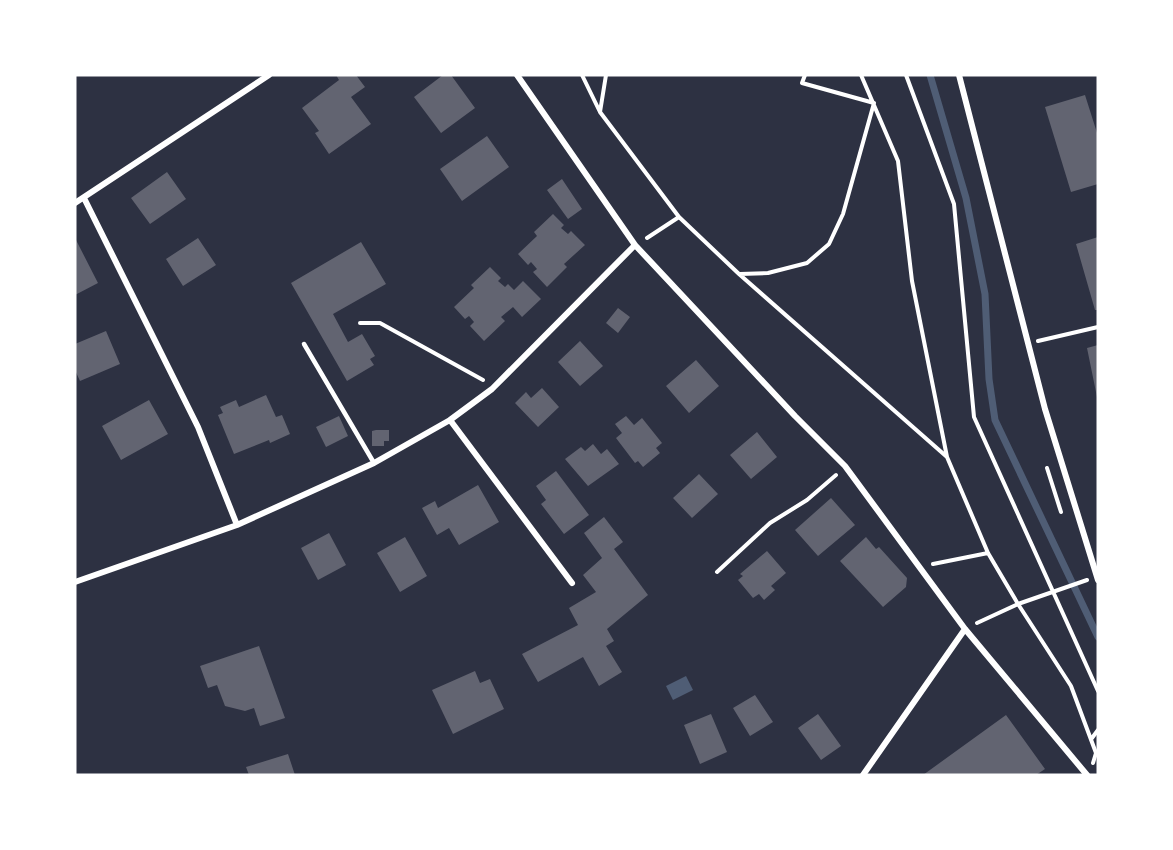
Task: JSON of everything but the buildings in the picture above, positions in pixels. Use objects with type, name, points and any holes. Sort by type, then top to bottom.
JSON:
[{"type":"street","points":[[75,202],[268,75]]},
{"type":"street","points":[[517,75],[635,245],[795,416],[845,466],[921,566],[965,629],[1087,775]]},
{"type":"street","points":[[959,75],[1051,430],[1098,580]]},
{"type":"street","points":[[84,198],[198,427],[237,525]]},
{"type":"street","points":[[75,582],[237,525],[374,463],[450,420],[492,389],[635,245]]},
{"type":"street","points":[[450,420],[572,582]]},
{"type":"street","points":[[863,775],[965,629]]},
{"type":"lane","points":[[304,344],[374,463]]},
{"type":"path","points":[[582,75],[600,112],[679,217],[739,274],[947,457]]},
{"type":"path","points":[[600,112],[606,75]]},
{"type":"path","points":[[805,75],[802,83],[874,103]]},
{"type":"path","points":[[861,75],[898,161],[912,281],[947,457],[988,553],[1071,686],[1096,753],[1093,764]]},
{"type":"path","points":[[906,75],[954,204],[974,417],[1051,592],[1098,691]]},
{"type":"path","points":[[739,274],[768,273],[807,263],[829,244],[843,214],[874,103]]},
{"type":"path","points":[[635,245],[679,217]]},
{"type":"path","points":[[360,323],[380,323],[481,378],[492,389]]},
{"type":"path","points":[[1029,344],[1098,327]]},
{"type":"path","points":[[717,572],[770,523],[827,485]]},
{"type":"path","points":[[921,566],[988,553]]},
{"type":"path","points":[[965,629],[1018,604],[1080,582]]},
{"type":"path","points":[[1092,739],[1098,730]]},
{"type":"water","points":[[686,676],[693,690],[673,700],[666,686]]},
{"type":"waterway","points":[[930,75],[966,198],[985,294],[989,379],[995,420],[1098,637]]}]
